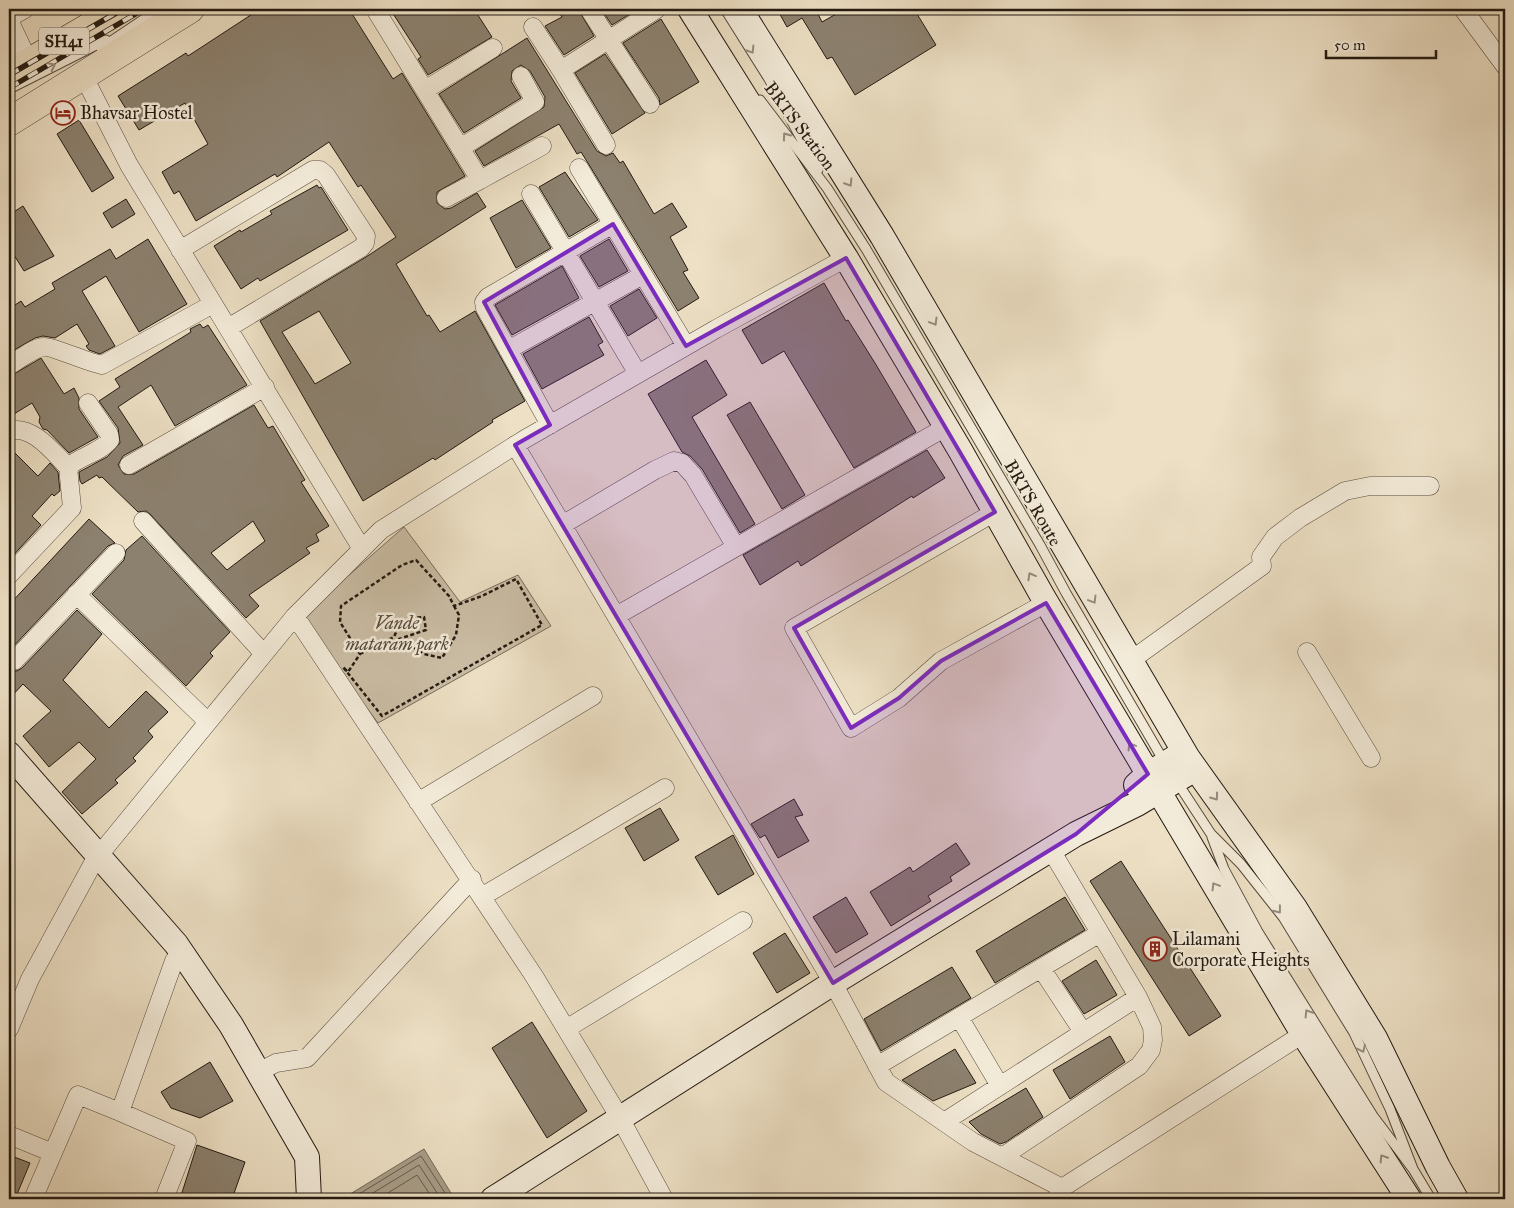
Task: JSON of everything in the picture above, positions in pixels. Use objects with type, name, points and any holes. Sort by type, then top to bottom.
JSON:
[{"type":"main road","points":[[9,122],[75,74],[190,9]]},
{"type":"main road","points":[[690,9],[846,258],[946,427],[1046,603],[1171,772],[1294,908],[1375,1038],[1438,1167],[1456,1199]]},
{"type":"main road","points":[[740,9],[882,236],[1130,660],[1171,772],[1303,1034],[1409,1199]]},
{"type":"main road","name":"SH41","points":[[19,68],[129,17]]},
{"type":"main road","points":[[9,754],[174,961],[220,1031],[294,1160],[294,1199]]},
{"type":"main road","points":[[9,772],[176,944],[231,1025],[307,1157],[310,1199]]},
{"type":"main road","points":[[493,1199],[833,983],[1076,834],[1171,772]]},
{"type":"street","points":[[19,68],[9,19],[25,9]]},
{"type":"street","points":[[375,9],[480,180]]},
{"type":"street","points":[[590,9],[650,104]]},
{"type":"street","points":[[561,70],[657,9]]},
{"type":"street","points":[[1463,9],[1505,66]]},
{"type":"street","points":[[533,27],[606,145]]},
{"type":"street","points":[[425,90],[493,48]]},
{"type":"street","points":[[75,74],[362,549]]},
{"type":"street","points":[[460,148],[536,102],[521,76]]},
{"type":"street","points":[[446,198],[542,146]]},
{"type":"street","points":[[579,168],[686,346]]},
{"type":"street","points":[[180,250],[313,170],[320,170],[326,175],[366,236],[365,244],[361,248],[228,328]]},
{"type":"street","points":[[530,194],[638,374]]},
{"type":"street","points":[[550,425],[485,308],[484,302],[488,297],[613,224]]},
{"type":"street","points":[[9,1028],[30,979],[95,861],[295,616],[381,530],[515,445],[686,346],[846,258]]},
{"type":"street","points":[[508,350],[643,275]]},
{"type":"street","points":[[9,366],[43,347],[52,348],[86,362],[102,365],[213,304]]},
{"type":"street","points":[[129,466],[265,387]]},
{"type":"street","points":[[68,467],[75,460],[106,445],[110,440],[109,434],[88,402]]},
{"type":"street","points":[[616,616],[946,427]]},
{"type":"street","points":[[9,431],[16,428],[35,435],[68,467],[72,508],[9,575]]},
{"type":"street","points":[[515,445],[833,983],[886,1082],[973,1142],[1002,1157],[1059,1194],[1303,1034]]},
{"type":"street","points":[[562,525],[654,470],[674,461],[682,463],[693,474],[736,547]]},
{"type":"street","points":[[1130,660],[1262,566],[1261,557],[1275,537],[1300,518],[1345,491],[1370,486],[1430,486]]},
{"type":"street","points":[[995,512],[794,628],[851,728],[900,698],[941,661],[1046,603]]},
{"type":"street","points":[[142,521],[264,654]]},
{"type":"street","points":[[14,661],[116,553]]},
{"type":"street","points":[[76,594],[208,722]]},
{"type":"street","points":[[295,616],[453,855],[483,896],[620,1118],[664,1199]]},
{"type":"street","points":[[1307,652],[1371,758]]},
{"type":"street","points":[[418,802],[593,696]]},
{"type":"street","points":[[483,896],[666,788]]},
{"type":"street","points":[[1002,1157],[1139,1066],[1151,1050],[1153,1040],[1152,1027],[1138,997],[1050,850]]},
{"type":"street","points":[[258,1072],[276,1063],[307,1058],[472,879]]},
{"type":"street","points":[[566,1029],[743,922]]},
{"type":"street","points":[[877,1066],[1100,933]]},
{"type":"street","points":[[120,1112],[174,961]]},
{"type":"street","points":[[1041,968],[1083,1032]]},
{"type":"street","points":[[944,1122],[1138,997]]},
{"type":"street","points":[[959,1017],[1000,1086]]},
{"type":"street","points":[[33,1199],[78,1095],[187,1141],[164,1199]]},
{"type":"street","points":[[9,1136],[53,1153]]},
{"type":"lane","points":[[9,89],[129,17],[158,9]]},
{"type":"lane","points":[[75,74],[129,17],[169,9]]},
{"type":"lane","name":"BRTS Station","points":[[725,9],[769,80],[827,188]]},
{"type":"lane","name":"BRTS Station","points":[[754,92],[827,188]]},
{"type":"lane","name":"BRTS Route","points":[[827,188],[866,250],[1040,544],[1066,593],[1171,772],[1211,834]]},
{"type":"lane","points":[[1211,834],[1241,864],[1283,917],[1354,1033],[1390,1109],[1413,1169]]},
{"type":"lane","points":[[1211,834],[1224,869],[1258,932],[1373,1116],[1413,1169],[1431,1199]]},
{"type":"path","points":[[360,654],[340,622],[341,606],[402,565],[416,560],[429,577],[449,596],[454,606],[459,615],[456,635],[442,658],[424,654],[399,639],[426,630],[424,617],[412,618],[400,622],[394,637],[360,654],[348,672],[342,667],[382,716],[542,625],[516,579],[482,596],[454,606]]},
{"type":"highlighted area","points":[[613,224],[686,346],[846,258],[995,512],[794,628],[851,728],[899,698],[941,661],[1046,603],[1148,774],[1076,834],[833,983],[515,445],[550,425],[484,302]]},
{"type":"green space","name":"Vande mataram park","points":[[404,527],[460,602],[518,575],[551,626],[378,723],[300,618]]},
{"type":"water","points":[[424,1149],[454,1198],[342,1199]]},
{"type":"building","points":[[260,9],[349,9],[393,79],[402,73],[465,176],[437,192],[437,203],[445,209],[451,208],[477,193],[486,207],[396,264],[427,316],[429,315],[440,332],[475,311],[525,401],[492,420],[493,422],[435,460],[433,458],[363,501],[260,321],[396,237],[361,185],[358,187],[329,142],[277,177],[275,174],[196,221],[179,191],[174,194],[162,172],[208,144],[185,103],[139,130],[118,96],[186,53],[188,56]],"holes":[[[319,311],[351,363],[315,384],[282,332]]]},
{"type":"building","points":[[390,9],[474,9],[492,37],[428,75],[418,59],[421,57]]},
{"type":"building","points":[[557,9],[578,9],[594,36],[564,55],[545,26],[562,17]]},
{"type":"building","points":[[601,9],[638,9],[612,25]]},
{"type":"building","points":[[777,9],[818,9],[816,10],[822,22],[845,9],[914,9],[936,45],[855,95],[832,57],[827,59],[802,18],[787,27]]},
{"type":"building","points":[[661,19],[699,82],[660,105],[659,98],[623,43]]},
{"type":"building","points":[[527,38],[597,151],[606,156],[613,153],[620,163],[623,161],[654,214],[672,203],[687,227],[670,237],[688,270],[683,272],[699,298],[678,311],[581,152],[577,154],[559,124],[484,166],[475,151],[544,107],[545,97],[530,71],[521,65],[512,71],[511,81],[521,98],[464,133],[439,94]]},
{"type":"building","points":[[605,54],[645,113],[612,134],[575,73]]},
{"type":"building","name":"Bhavsar Hostel","points":[[79,120],[114,178],[92,192],[57,134]]},
{"type":"building","points":[[565,172],[598,220],[569,237],[539,187]]},
{"type":"building","points":[[317,185],[319,188],[321,187],[348,230],[260,281],[258,278],[241,289],[214,246],[272,214],[270,211]]},
{"type":"building","points":[[126,199],[135,214],[112,228],[103,213]]},
{"type":"building","points":[[522,200],[551,248],[516,268],[490,218]]},
{"type":"building","points":[[23,206],[54,256],[24,271],[9,247],[9,215]]},
{"type":"building","points":[[148,239],[187,304],[139,332],[106,276],[82,291],[115,346],[100,354],[89,350],[86,346],[89,344],[77,324],[55,338],[43,336],[35,338],[9,353],[9,309],[21,301],[25,307],[55,289],[52,283],[110,249],[116,259]]},
{"type":"building","points":[[609,239],[628,271],[599,287],[580,256]]},
{"type":"building","points":[[562,266],[579,298],[512,335],[495,305]]},
{"type":"building","points":[[824,283],[916,432],[854,468],[784,351],[762,364],[742,330]]},
{"type":"building","points":[[639,289],[657,318],[628,336],[610,306]]},
{"type":"building","points":[[589,317],[603,342],[598,345],[604,355],[542,389],[523,354]]},
{"type":"building","points":[[200,324],[203,328],[208,325],[247,385],[175,426],[151,385],[118,407],[143,445],[123,456],[118,465],[124,474],[134,474],[254,405],[268,428],[273,426],[305,480],[301,482],[329,526],[316,534],[319,541],[306,548],[310,553],[249,595],[259,606],[246,618],[150,514],[146,511],[138,512],[102,477],[99,478],[97,475],[82,484],[80,481],[79,472],[107,457],[120,443],[118,428],[99,401],[120,387],[115,379],[191,332],[190,329]],"holes":[[[253,521],[265,541],[227,570],[211,553]]]},
{"type":"building","points":[[41,358],[64,394],[74,388],[79,398],[79,409],[98,437],[69,453],[47,430],[43,429],[39,422],[40,417],[32,403],[9,417],[9,377]]},
{"type":"building","points":[[706,360],[727,395],[692,417],[755,524],[740,533],[702,469],[690,456],[682,452],[648,394]]},
{"type":"building","points":[[750,402],[805,495],[782,509],[727,415]]},
{"type":"building","points":[[9,447],[38,476],[50,463],[58,472],[60,491],[54,496],[52,494],[32,516],[41,525],[9,560]]},
{"type":"building","points":[[927,450],[945,478],[913,498],[912,496],[801,566],[798,561],[760,585],[743,555]]},
{"type":"building","points":[[89,519],[115,543],[108,546],[9,651],[9,605]]},
{"type":"building","points":[[142,536],[230,632],[210,653],[213,656],[186,686],[92,594],[124,560],[126,550]]},
{"type":"building","points":[[77,610],[102,634],[63,680],[109,728],[146,691],[168,712],[148,731],[153,737],[133,758],[136,761],[115,780],[118,783],[82,814],[62,792],[96,759],[79,742],[49,767],[23,736],[51,711],[23,684],[9,699],[9,670],[17,671],[22,668]]},
{"type":"building","points":[[794,799],[803,815],[795,817],[809,841],[778,858],[765,835],[760,838],[751,824]]},
{"type":"building","points":[[660,808],[679,840],[644,861],[625,828]]},
{"type":"building","points":[[733,835],[754,874],[718,895],[695,857]]},
{"type":"building","points":[[956,843],[970,864],[950,877],[952,881],[928,896],[931,901],[891,926],[870,892],[910,867],[913,872]]},
{"type":"building","name":"Lilamani Corporate Heights","points":[[1121,861],[1221,1016],[1189,1036],[1090,881]]},
{"type":"building","points":[[846,897],[868,934],[836,953],[813,917]]},
{"type":"building","points":[[1065,897],[1085,930],[995,983],[976,951]]},
{"type":"building","points":[[785,933],[810,973],[777,993],[753,953]]},
{"type":"building","points":[[1096,960],[1117,995],[1084,1014],[1062,981]]},
{"type":"building","points":[[952,967],[971,998],[881,1051],[864,1019]]},
{"type":"building","points":[[532,1022],[587,1111],[547,1138],[492,1048]]},
{"type":"building","points":[[1110,1036],[1125,1062],[1070,1099],[1053,1070]]},
{"type":"building","points":[[955,1049],[976,1083],[933,1101],[902,1080]]},
{"type":"building","points":[[210,1062],[233,1101],[200,1118],[171,1108],[161,1092]]},
{"type":"building","points":[[1026,1088],[1043,1117],[1006,1142],[1000,1144],[981,1134],[969,1122]]},
{"type":"building","points":[[197,1145],[245,1162],[232,1199],[180,1199]]},
{"type":"building","points":[[9,1155],[30,1163],[15,1199],[9,1199]]},
{"type":"railway","points":[[9,75],[123,9]]},
{"type":"railway","points":[[9,88],[144,9]]},
{"type":"place","name":"Bhavsar Hostel","points":[[63,113]]},
{"type":"place","name":"Lilamani Corporate Heights","points":[[1155,949]]}]
